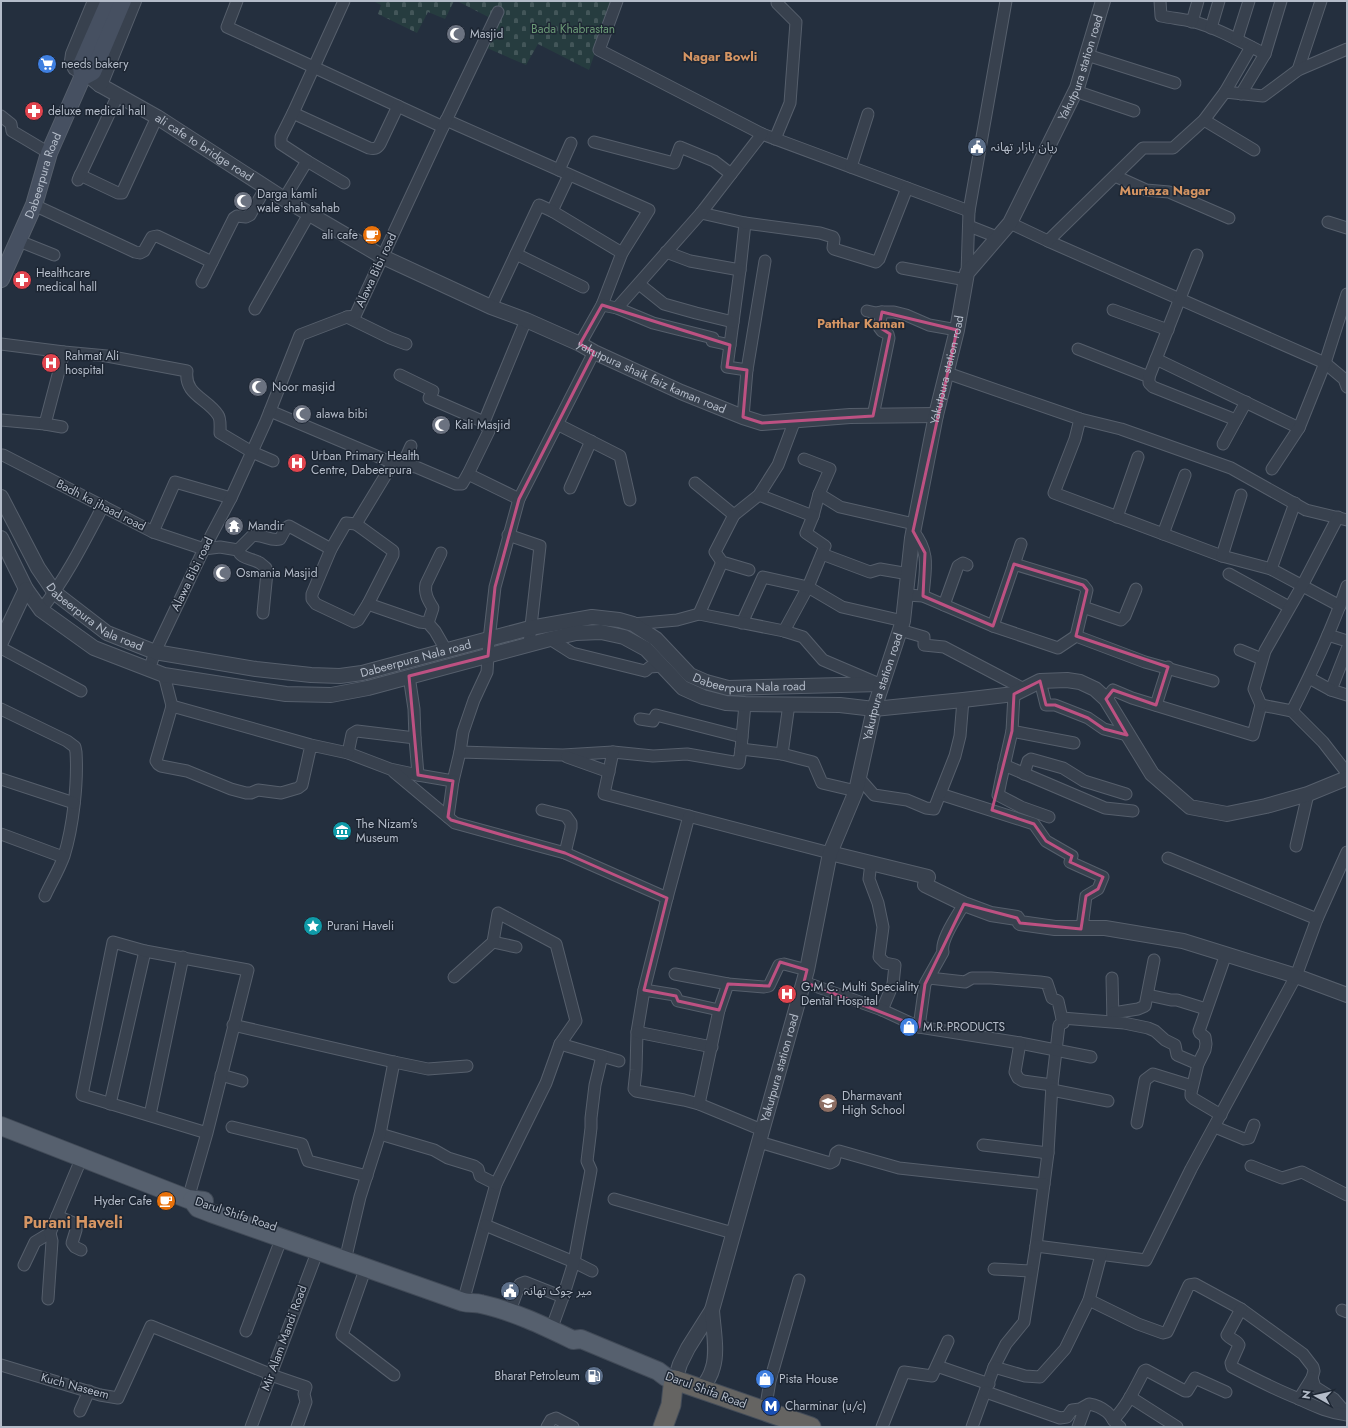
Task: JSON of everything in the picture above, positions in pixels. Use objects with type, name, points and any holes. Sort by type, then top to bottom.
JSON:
[{"type":"highway","name":"Darul Shifa Road","points":[[670,1379],[811,1427]]},
{"type":"highway","points":[[663,1427],[671,1405],[673,1386],[670,1379]]},
{"type":"highway","points":[[671,1405],[692,1396],[702,1389]]},
{"type":"main road","points":[[88,74],[109,1]]},
{"type":"main road","points":[[88,74],[123,1]]},
{"type":"main road","name":"Dabeerpura Road","points":[[1,279],[34,205],[49,153],[88,74]]},
{"type":"main road","name":"Darul Shifa Road","points":[[1,1125],[190,1200],[200,1200],[347,1252],[509,1313],[577,1339],[577,1347],[656,1378],[670,1379]]},
{"type":"main road","points":[[190,1200],[198,1208],[366,1268],[471,1299]]},
{"type":"street","points":[[95,1],[73,54],[72,61],[75,68],[88,74],[134,1]]},
{"type":"street","points":[[237,1],[227,27],[398,106],[559,170],[649,210],[622,253],[602,304],[580,344]]},
{"type":"street","points":[[344,1],[280,142],[307,161],[344,183]]},
{"type":"street","points":[[617,1],[599,50],[762,134],[969,211]]},
{"type":"street","points":[[902,268],[966,277],[969,211],[1005,1]]},
{"type":"street","name":"Yakutpura station road","points":[[702,1389],[714,1366],[715,1354],[712,1310],[806,976],[830,853],[858,785],[874,709],[881,684],[902,626],[913,528],[936,415],[957,330],[966,277],[997,237],[1010,223],[1075,91],[1103,1]]},
{"type":"street","points":[[1160,1],[1161,16],[1192,22],[1211,28],[1237,39],[1265,54]]},
{"type":"street","points":[[1192,22],[1198,1]]},
{"type":"street","points":[[1211,28],[1219,1]]},
{"type":"street","points":[[1237,39],[1249,1]]},
{"type":"street","points":[[1241,94],[1265,54],[1281,1]]},
{"type":"street","points":[[1298,70],[1321,1]]},
{"type":"street","points":[[775,139],[790,103],[796,22],[777,3]]},
{"type":"street","name":"Alawa Bibi road","points":[[149,670],[155,652],[252,452],[300,335],[347,317],[355,316],[444,123],[498,12]]},
{"type":"street","points":[[1048,242],[1143,148],[1173,148],[1204,120],[1225,92],[1251,47]]},
{"type":"street","points":[[1225,92],[1263,96],[1298,70],[1347,49]]},
{"type":"street","points":[[1087,55],[1175,83]]},
{"type":"street","name":"ali cafe to bridge road","points":[[88,74],[118,95],[157,117],[284,199],[383,257]]},
{"type":"street","points":[[1075,91],[1134,111]]},
{"type":"street","points":[[118,95],[79,178],[118,193],[122,193],[157,117]]},
{"type":"street","points":[[293,113],[369,148],[376,149],[378,148],[398,106]]},
{"type":"street","points":[[851,167],[868,114]]},
{"type":"street","points":[[1,116],[11,124],[12,131],[49,153]]},
{"type":"street","points":[[1204,120],[1254,150]]},
{"type":"street","points":[[617,308],[701,213],[762,134]]},
{"type":"street","points":[[594,142],[674,163],[680,147],[714,161],[731,174]]},
{"type":"street","points":[[559,170],[571,143]]},
{"type":"street","points":[[284,199],[307,161]]},
{"type":"street","points":[[552,211],[569,175]]},
{"type":"street","points":[[1115,176],[1146,190],[1169,192],[1229,218]]},
{"type":"street","points":[[202,282],[234,218],[239,216],[248,216],[266,187]]},
{"type":"street","points":[[701,213],[831,236],[834,239],[834,249],[876,262],[879,259],[907,188]]},
{"type":"street","points":[[34,205],[135,252],[140,253],[144,251],[152,237],[157,236],[212,262]]},
{"type":"street","points":[[491,307],[539,205],[552,211],[622,253]]},
{"type":"street","points":[[255,309],[310,214]]},
{"type":"street","points":[[745,222],[727,367],[747,370]]},
{"type":"street","points":[[1328,222],[1347,228]]},
{"type":"street","points":[[1010,223],[1048,242],[1325,363],[1344,379],[1347,387]]},
{"type":"street","points":[[969,226],[997,237]]},
{"type":"street","points":[[19,241],[54,255]]},
{"type":"street","points":[[666,252],[690,261],[740,270]]},
{"type":"street","points":[[516,254],[583,288]]},
{"type":"street","points":[[1198,255],[1149,377],[1149,383],[1153,387],[1236,420]]},
{"type":"street","name":"yakutpura shaik faiz kaman road","points":[[383,257],[491,307],[526,320],[580,344],[594,352],[681,392],[762,423],[850,416],[936,415]]},
{"type":"street","points":[[743,417],[747,370],[765,261]]},
{"type":"street","points":[[639,284],[664,304],[733,322]]},
{"type":"street","points":[[1272,469],[1299,428],[1325,363],[1347,294]]},
{"type":"street","points":[[602,304],[617,308],[654,323],[713,338],[712,341],[730,345]]},
{"type":"street","points":[[1113,310],[1168,330]]},
{"type":"street","points":[[867,311],[876,313],[894,312],[906,315],[929,325],[957,330]]},
{"type":"street","points":[[873,416],[889,338],[888,334],[879,328],[882,312]]},
{"type":"street","points":[[347,317],[390,338],[406,344]]},
{"type":"street","points":[[484,422],[526,320]]},
{"type":"street","points":[[1,344],[107,356],[187,371],[186,379],[193,392],[211,406],[219,416],[220,433],[252,452],[273,461]]},
{"type":"street","points":[[1078,349],[1149,377]]},
{"type":"street","points":[[45,424],[64,352]]},
{"type":"street","points":[[448,816],[453,781],[463,732],[474,700],[487,672],[495,587],[519,499],[594,352]]},
{"type":"street","points":[[1156,359],[1299,428]]},
{"type":"street","points":[[947,373],[1080,419],[1121,429],[1231,468],[1306,510],[1342,518],[1265,651],[1254,689],[1261,705],[1252,735],[1132,698],[1113,690],[1106,699]]},
{"type":"street","points":[[270,411],[397,464],[416,467],[462,484],[488,431],[484,422],[430,398],[433,391],[400,375]]},
{"type":"street","points":[[1223,444],[1246,402]]},
{"type":"street","points":[[1080,419],[1075,438],[1054,493],[1222,556],[1271,569],[1340,606]]},
{"type":"street","points":[[1,420],[62,427]]},
{"type":"street","points":[[749,570],[722,562],[714,552],[734,515],[759,495],[778,465],[795,420]]},
{"type":"street","points":[[557,424],[620,456],[630,500]]},
{"type":"street","points":[[570,488],[592,441]]},
{"type":"street","points":[[356,524],[411,446]]},
{"type":"street","name":"Badh ka jhaad road","points":[[1,455],[3,454],[153,532],[204,549]]},
{"type":"street","points":[[1117,517],[1138,457]]},
{"type":"street","points":[[784,631],[808,587],[825,546],[806,533],[813,516],[819,494],[830,469],[804,458]]},
{"type":"street","points":[[468,474],[519,499]]},
{"type":"street","points":[[1163,534],[1185,475]]},
{"type":"street","points":[[153,532],[175,482],[231,498]]},
{"type":"street","points":[[695,483],[734,515]]},
{"type":"street","points":[[819,494],[840,507],[913,528],[925,553],[923,596]]},
{"type":"street","points":[[759,495],[813,516]]},
{"type":"street","points":[[1222,556],[1241,495]]},
{"type":"street","name":"Dabeerpura Nala road","points":[[1,497],[38,568],[55,593],[107,633],[155,652],[256,669],[311,675],[340,676],[362,673],[530,628],[592,617],[619,620],[633,624],[656,639],[690,675],[706,682],[728,688],[881,684]]},
{"type":"street","points":[[1271,569],[1295,503]]},
{"type":"street","points":[[41,610],[55,593],[103,506]]},
{"type":"street","points":[[346,522],[356,524],[390,548],[393,551],[393,555],[368,604],[356,622],[354,622],[314,602],[312,599],[313,590],[331,549],[346,522]]},
{"type":"street","points":[[238,550],[249,537],[252,536],[260,535],[273,540],[280,539],[286,528],[289,526],[331,549]]},
{"type":"street","points":[[508,535],[540,546],[529,644]]},
{"type":"street","name":"Dabeerpura Nala road","points":[[1,538],[26,589],[41,610],[94,648],[164,675],[286,694],[331,695],[368,688],[529,644],[576,633],[601,632],[624,636],[646,649],[683,688],[703,698],[726,702],[745,704],[840,705],[874,709],[963,700],[1019,691],[1040,681]]},
{"type":"street","points":[[994,626],[1021,544]]},
{"type":"street","points":[[204,549],[220,547],[238,550]]},
{"type":"street","points":[[238,550],[238,553],[242,556],[258,562],[266,568],[267,572],[263,613]]},
{"type":"street","points":[[428,622],[433,608],[426,595],[426,584],[442,553]]},
{"type":"street","points":[[822,554],[870,572],[880,569],[909,574]]},
{"type":"street","points":[[699,614],[722,562]]},
{"type":"street","points":[[944,605],[958,566],[963,563],[967,565]]},
{"type":"street","points":[[906,595],[923,596],[994,626],[1058,648],[1076,636],[1087,590],[1083,585],[1014,564]]},
{"type":"street","points":[[1229,574],[1290,607]]},
{"type":"street","points":[[742,623],[763,577],[808,587],[842,606],[902,626],[924,637],[924,645],[944,647],[1019,691],[998,795],[992,810]]},
{"type":"street","points":[[1292,711],[1309,678],[1328,635],[1347,586]]},
{"type":"street","points":[[1,642],[26,589]]},
{"type":"street","points":[[1083,607],[1121,620],[1125,616],[1136,589]]},
{"type":"street","points":[[368,604],[420,622],[428,622]]},
{"type":"street","points":[[633,624],[677,620],[699,614],[784,631],[803,637],[822,660],[881,684]]},
{"type":"street","points":[[428,622],[446,650]]},
{"type":"street","points":[[1328,635],[1347,642]]},
{"type":"street","points":[[1076,636],[1145,662],[1168,667],[1213,681]]},
{"type":"street","points":[[550,639],[572,653],[645,671],[659,663],[667,650]]},
{"type":"street","points":[[1,648],[82,691]]},
{"type":"street","points":[[1331,690],[1347,649]]},
{"type":"street","points":[[1240,650],[1262,659]]},
{"type":"street","points":[[1156,705],[1168,667]]},
{"type":"street","points":[[164,675],[172,706],[156,761],[158,764],[187,771],[237,792],[251,793],[258,790],[281,793],[298,788],[302,785],[311,745]]},
{"type":"street","points":[[310,695],[311,675]]},
{"type":"street","points":[[409,676],[414,709],[418,775]]},
{"type":"street","points":[[1309,678],[1331,690],[1347,695]]},
{"type":"street","points":[[1128,735],[1104,729],[1088,718],[1055,705],[1046,705],[1040,681],[1067,680],[1080,682],[1095,689],[1106,699],[1152,774],[1190,807],[1227,814],[1266,806],[1308,794],[1347,778]]},
{"type":"street","points":[[840,705],[843,686]]},
{"type":"street","points":[[726,702],[728,688]]},
{"type":"street","points":[[741,749],[782,754],[812,762],[822,783],[858,785],[874,795],[906,800],[926,808],[934,809],[955,756],[960,736],[963,700]]},
{"type":"street","points":[[460,752],[563,755],[613,752],[653,756],[687,754],[739,763],[745,704]]},
{"type":"street","points":[[782,754],[789,704]]},
{"type":"street","points":[[1261,705],[1292,711],[1323,742],[1347,773]]},
{"type":"street","points":[[172,706],[311,745],[348,753],[390,769],[453,781]]},
{"type":"street","points":[[1,709],[70,743],[75,747],[77,758],[74,802],[70,829],[63,857],[45,896]]},
{"type":"street","points":[[640,719],[654,721],[656,715],[742,737]]},
{"type":"street","points":[[1012,730],[1074,743]]},
{"type":"street","points":[[348,753],[352,734],[356,731],[415,738]]},
{"type":"street","points":[[613,752],[604,794],[928,877],[925,885],[964,904],[990,914],[1017,918],[1020,923],[1055,928],[1105,928],[1183,941],[1296,976],[1347,995]]},
{"type":"street","points":[[563,755],[609,772]]},
{"type":"street","points":[[1024,774],[1028,760],[1031,759],[1063,768],[1084,781],[1126,794]]},
{"type":"street","points":[[1004,765],[1105,808],[1133,811]]},
{"type":"street","points":[[390,769],[455,823],[564,853],[667,898]]},
{"type":"street","points":[[1,779],[74,802]]},
{"type":"street","points":[[940,794],[1034,824],[1046,841],[1072,856],[1070,862],[1103,878],[1098,890],[1086,896],[1082,928]]},
{"type":"street","points":[[1296,846],[1308,794]]},
{"type":"street","points":[[998,795],[1021,807],[1048,817]]},
{"type":"street","points":[[542,810],[566,816],[571,823],[564,853]]},
{"type":"street","points":[[689,816],[644,990],[637,1032],[634,1089],[636,1091],[672,1097],[699,1104],[760,1136],[830,1163],[834,1161],[836,1153],[839,1151],[900,1168],[1044,1184]]},
{"type":"street","points":[[1,834],[63,857]]},
{"type":"street","points":[[1036,1246],[1146,1260],[1191,1169],[1296,976],[1317,919],[1347,852]]},
{"type":"street","points":[[1168,858],[1317,919]]},
{"type":"street","points":[[871,863],[869,879],[878,903],[883,927],[879,957],[885,963],[895,965],[892,984],[882,1010]]},
{"type":"street","points":[[919,1027],[926,984],[943,952],[942,948],[947,934],[964,904]]},
{"type":"street","points":[[454,976],[493,942],[498,914],[556,944],[576,1021],[560,1044],[546,1083],[496,1184],[485,1225],[471,1299]]},
{"type":"street","points":[[190,1200],[207,1133],[233,1025],[248,970],[145,951],[113,942],[82,1095],[207,1133]]},
{"type":"street","points":[[493,942],[516,947]]},
{"type":"street","points":[[110,1104],[145,951]]},
{"type":"street","points":[[1221,1115],[1191,1096],[1198,1064],[1205,1050],[1206,1044],[1205,1037],[1200,1034],[1199,1031],[1226,954]]},
{"type":"street","points":[[150,1115],[183,957]]},
{"type":"street","points":[[1062,1018],[1113,1018],[1144,1008],[1148,995],[1154,960]]},
{"type":"street","points":[[675,974],[728,984],[764,988],[769,986],[779,965],[784,964],[806,976],[919,1027],[1020,1043],[1091,1057]]},
{"type":"street","points":[[929,978],[965,982],[972,978],[991,978],[1047,983],[1052,998],[1058,1001],[1063,1023],[1059,1025],[1052,1088],[1048,1153],[1024,1322],[1006,1344],[994,1367],[972,1427]]},
{"type":"street","points":[[1112,978],[1113,1018]]},
{"type":"street","points":[[699,1104],[719,1010],[728,984]]},
{"type":"street","points":[[644,990],[675,995],[678,1001],[719,1010]]},
{"type":"street","points":[[1148,995],[1177,1000],[1206,1009]]},
{"type":"street","points":[[1113,1018],[1155,1031],[1165,1040],[1175,1045],[1177,1056],[1198,1064]]},
{"type":"street","points":[[233,1025],[428,1069],[468,1066]]},
{"type":"street","points":[[637,1032],[712,1047]]},
{"type":"street","points":[[1020,1043],[1016,1072],[1018,1078],[1023,1081],[1108,1101]]},
{"type":"street","points":[[560,1044],[619,1061]]},
{"type":"street","points":[[552,1330],[574,1262],[591,1170],[588,1161],[591,1118],[595,1085],[602,1056]]},
{"type":"street","points":[[347,1252],[360,1197],[380,1134],[394,1062]]},
{"type":"street","points":[[1137,1123],[1145,1080],[1150,1075],[1153,1074],[1192,1086]]},
{"type":"street","points":[[221,1075],[242,1081]]},
{"type":"street","points":[[1214,1126],[1244,1139],[1249,1138],[1254,1125]]},
{"type":"street","points":[[232,1127],[302,1144],[308,1161],[367,1176]]},
{"type":"street","points":[[380,1134],[434,1150],[448,1158],[474,1166],[478,1169],[480,1176],[496,1184]]},
{"type":"street","points":[[983,1145],[1048,1153]]},
{"type":"street","points":[[48,1299],[52,1240],[50,1233],[82,1157]]},
{"type":"street","points":[[1251,1166],[1282,1178],[1302,1172],[1347,1195]]},
{"type":"street","points":[[614,1199],[733,1233]]},
{"type":"street","points":[[57,1216],[76,1224],[76,1230],[72,1243],[75,1247],[81,1250]]},
{"type":"street","points":[[485,1225],[592,1271]]},
{"type":"street","points":[[24,1265],[35,1242],[41,1237],[50,1233]]},
{"type":"street","points":[[246,1331],[282,1237]]},
{"type":"street","name":"Mir Alam Mandi Road","points":[[251,1427],[318,1250]]},
{"type":"street","points":[[994,1367],[1025,1376],[1040,1377],[1065,1349],[1089,1300],[1101,1255]]},
{"type":"street","points":[[366,1268],[342,1335],[394,1375]]},
{"type":"street","points":[[994,1269],[1031,1272]]},
{"type":"street","points":[[765,1411],[770,1381],[799,1280]]},
{"type":"street","points":[[509,1313],[520,1284],[525,1282],[563,1297]]},
{"type":"street","points":[[1089,1300],[1138,1324],[1163,1333],[1167,1332],[1170,1328],[1189,1285],[1195,1284],[1241,1309],[1303,1354],[1313,1367],[1314,1371],[1312,1378],[1299,1399]]},
{"type":"street","points":[[1241,1309],[1227,1335],[1238,1342],[1239,1345],[1231,1364],[1232,1367],[1266,1385],[1328,1412],[1347,1415]]},
{"type":"street","points":[[670,1379],[712,1310]]},
{"type":"street","name":"Kuch Naseem","points":[[1,1365],[118,1398],[151,1326],[271,1375]]},
{"type":"street","points":[[882,1427],[904,1372],[932,1376],[948,1340]]},
{"type":"street","points":[[937,1366],[1060,1418],[1067,1417],[1072,1410],[1084,1408],[1089,1404],[1094,1405],[1108,1413],[1116,1423],[1120,1413],[1146,1370],[1185,1391],[1187,1391],[1195,1378],[1226,1392]]},
{"type":"street","points":[[271,1375],[306,1387],[304,1394],[306,1402],[298,1427]]},
{"type":"street","points":[[1312,1378],[1315,1386],[1334,1399],[1347,1415]]},
{"type":"street","points":[[80,1411],[89,1391]]},
{"type":"street","points":[[1130,1397],[1177,1427]]},
{"type":"street","points":[[1078,1427],[1084,1408]]},
{"type":"street","points":[[547,1427],[552,1420],[556,1418],[573,1427]]},
{"type":"highlighted area","points":[[602,305],[730,345],[727,367],[747,370],[743,417],[762,423],[873,416],[890,334],[879,327],[882,312],[957,330],[913,531],[925,553],[923,596],[993,626],[1014,564],[1083,585],[1087,590],[1076,636],[1168,667],[1156,705],[1113,690],[1106,699],[1127,735],[1104,729],[1088,718],[1055,705],[1046,705],[1040,681],[1014,694],[1012,731],[992,810],[1034,824],[1046,841],[1072,856],[1070,862],[1103,877],[1098,889],[1086,896],[1081,929],[1020,923],[1017,918],[964,904],[925,984],[919,1027],[804,982],[807,970],[780,962],[769,986],[728,984],[719,1010],[678,1001],[676,996],[644,990],[667,898],[565,853],[451,820],[448,817],[453,781],[418,775],[409,676],[488,656],[495,587],[519,499],[594,352],[580,344]]},
{"type":"green space","points":[[373,1],[454,1],[445,19],[428,12],[417,33],[378,14],[381,5]]},
{"type":"green space","name":"Bada Khabrastan","points":[[457,1],[613,1],[589,70],[538,44],[526,65],[487,48],[498,22]]},
{"type":"place","name":"Masjid","points":[[456,34]]},
{"type":"place","name":"needs bakery","points":[[47,64]]},
{"type":"place","name":"deluxe medical hall","points":[[34,111]]},
{"type":"place","name":"ریان بازار تھانہ","points":[[977,147]]},
{"type":"place","name":"Darga kamli wale shah sahab","points":[[243,201]]},
{"type":"place","name":"ali cafe","points":[[372,235]]},
{"type":"place","name":"Healthcare medical hall","points":[[22,280]]},
{"type":"place","name":"Rahmat Ali hospital","points":[[51,363]]},
{"type":"place","name":"Noor masjid","points":[[258,387]]},
{"type":"place","name":"alawa bibi","points":[[302,414]]},
{"type":"place","name":"Kali Masjid","points":[[441,425]]},
{"type":"place","name":"Urban Primary Health Centre, Dabeerpura","points":[[297,463]]},
{"type":"place","name":"Mandir","points":[[234,526]]},
{"type":"place","name":"Osmania Masjid","points":[[222,573]]},
{"type":"place","name":"The Nizam's Museum","points":[[342,831]]},
{"type":"place","name":"Purani Haveli","points":[[313,926]]},
{"type":"place","name":"G.M.C. Multi Speciality Dental Hospital","points":[[787,994]]},
{"type":"place","name":"M.R.PRODUCTS","points":[[909,1027]]},
{"type":"place","name":"Dharmavant High School","points":[[828,1103]]},
{"type":"place","name":"Hyder Cafe","points":[[166,1201]]},
{"type":"place","name":"میر چوک تھانہ","points":[[510,1291]]},
{"type":"place","name":"Bharat Petroleum","points":[[594,1376]]},
{"type":"place","name":"Pista House","points":[[765,1379]]},
{"type":"place","name":"Charminar (u/c)","points":[[771,1406]]},
{"type":"district","name":"Nagar Bowli","points":[[720,56]]},
{"type":"district","name":"Murtaza Nagar","points":[[1165,190]]},
{"type":"district","name":"Patthar Kaman","points":[[861,323]]},
{"type":"district","name":"Purani Haveli","points":[[73,1222]]}]
